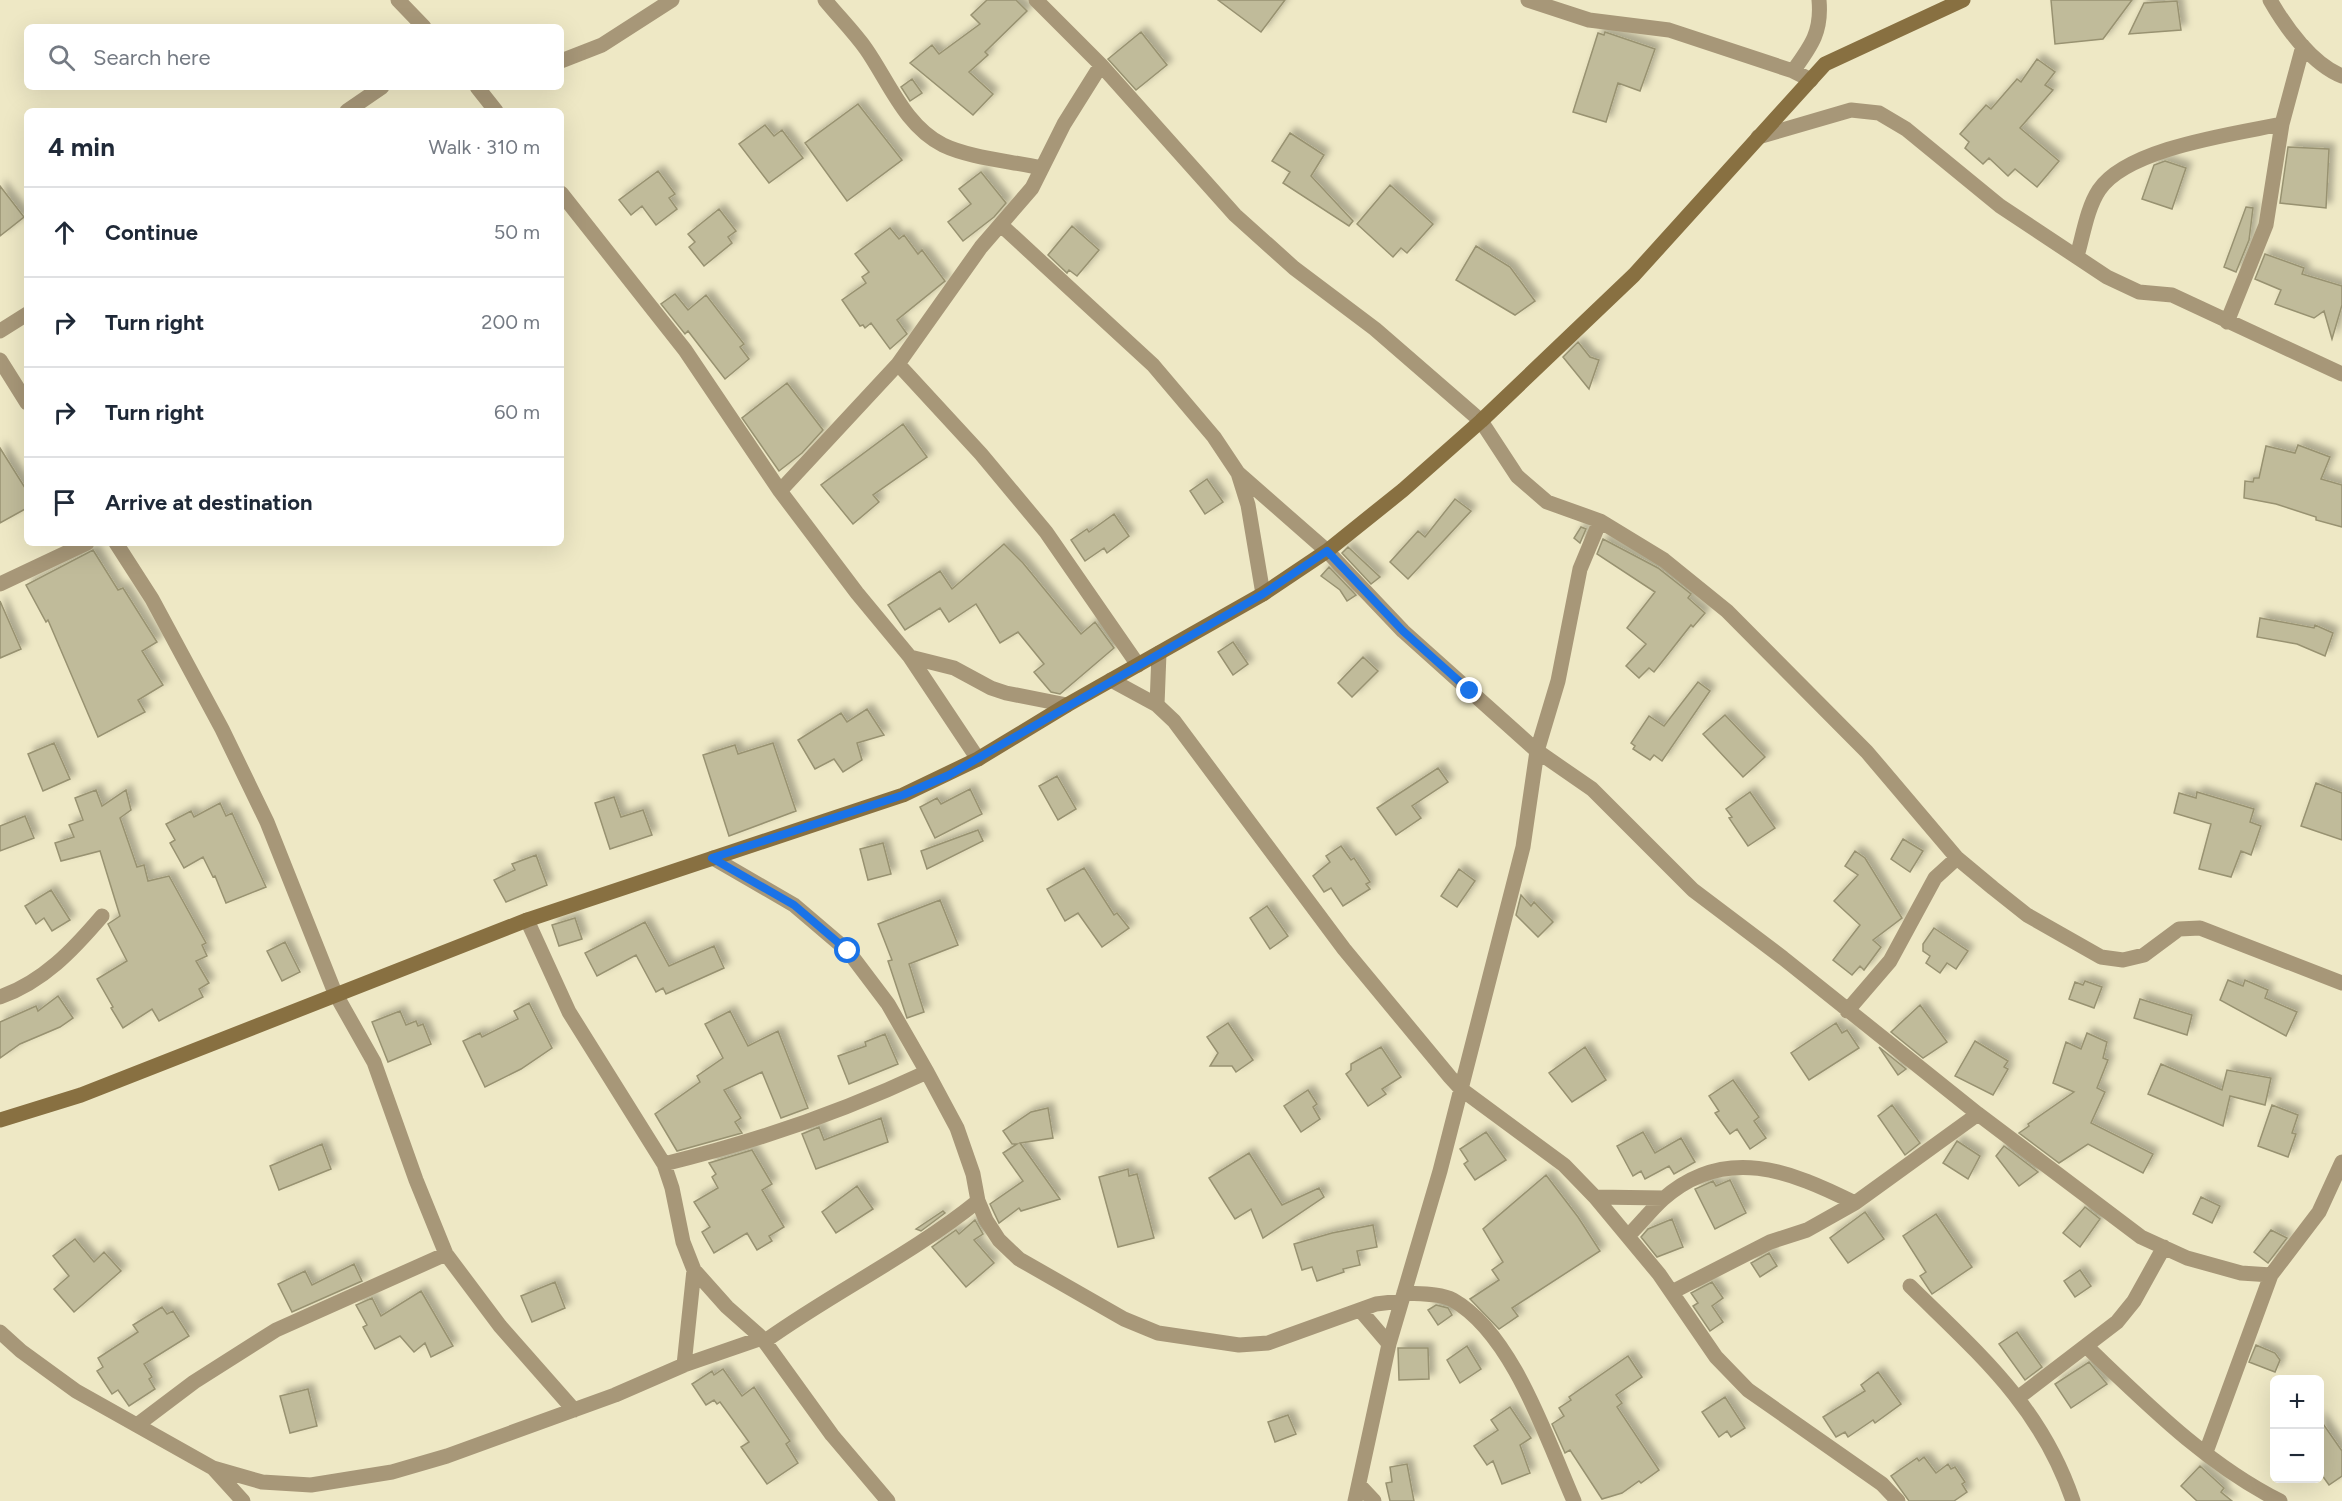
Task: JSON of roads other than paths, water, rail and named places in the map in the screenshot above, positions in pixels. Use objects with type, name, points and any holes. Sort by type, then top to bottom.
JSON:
[{"type":"street","points":[[398,0],[421,24]]},
{"type":"street","points":[[564,61],[602,45],[672,0]]},
{"type":"street","points":[[825,0],[865,48],[911,120],[925,134],[955,149],[1041,168]]},
{"type":"street","points":[[1036,0],[1101,64],[1235,215],[1294,268],[1375,329],[1481,421],[1517,476],[1547,502],[1600,521],[1664,560],[1727,611],[1867,752],[1957,858],[2027,915],[2101,957],[2123,960],[2144,955],[2179,929],[2200,928],[2342,983]]},
{"type":"street","points":[[1528,0],[1589,20],[1669,30],[1793,71],[1811,80]]},
{"type":"street","points":[[1793,71],[1812,44],[1821,20],[1819,0]]},
{"type":"street","points":[[0,1120],[81,1095],[335,993],[526,920],[903,795],[978,759],[1067,705],[1263,594],[1327,551],[1403,490],[1481,421],[1634,275],[1826,64],[1843,53],[1963,0]]},
{"type":"street","points":[[2270,0],[2303,46],[2334,73],[2342,76]]},
{"type":"street","points":[[2227,322],[2266,225],[2282,124],[2303,46]]},
{"type":"street","points":[[780,491],[898,364],[981,248],[1032,188],[1041,168],[1101,64]]},
{"type":"street","points":[[351,108],[378,90]]},
{"type":"street","points":[[479,90],[494,108]]},
{"type":"street","points":[[1758,137],[1851,110],[1879,113],[1906,129],[2000,206],[2107,277],[2139,292],[2172,295],[2342,374]]},
{"type":"street","points":[[2077,256],[2099,190],[2120,169],[2144,157],[2282,124]]},
{"type":"street","points":[[564,197],[685,350],[780,491],[857,593],[910,657],[978,759]]},
{"type":"street","points":[[1001,225],[1153,365],[1214,437],[1239,473],[1327,551],[1403,631],[1538,752],[1592,789],[1693,890],[1978,1114],[2141,1237],[2187,1258],[2241,1273],[2271,1275]]},
{"type":"street","points":[[0,331],[24,316]]},
{"type":"street","points":[[0,360],[24,398]]},
{"type":"street","points":[[898,364],[981,454],[1046,532],[1138,664]]},
{"type":"street","points":[[1239,473],[1248,505],[1263,594]]},
{"type":"street","points":[[1355,1501],[1389,1344],[1421,1241],[1523,847],[1538,752],[1557,681],[1580,570],[1600,521]]},
{"type":"street","points":[[0,584],[81,546]]},
{"type":"street","points":[[118,546],[152,599],[222,729],[267,822],[335,993],[374,1062],[416,1180],[446,1254],[500,1326],[574,1410]]},
{"type":"street","points":[[1157,705],[1159,653]]},
{"type":"street","points":[[910,657],[954,668],[991,688],[1006,693],[1067,705]]},
{"type":"street","points":[[1111,680],[1157,705],[1174,721],[1344,949],[1461,1089],[1564,1166],[1595,1197],[1672,1292],[1716,1357],[1748,1390],[1882,1484],[1898,1501]]},
{"type":"street","points":[[712,858],[794,905],[848,951],[888,1004],[927,1072],[957,1128],[973,1173],[978,1201],[986,1220],[999,1240],[1019,1259],[1124,1319],[1158,1333],[1239,1345],[1268,1343],[1402,1297],[1451,1298],[1476,1316],[1493,1335],[1536,1411],[1574,1501]]},
{"type":"street","points":[[1847,1011],[1890,961],[1935,878],[1957,858]]},
{"type":"street","points":[[0,997],[20,990],[41,976],[75,948],[102,916]]},
{"type":"street","points":[[526,920],[569,1012],[664,1164],[672,1188],[683,1242],[694,1270],[727,1307],[764,1340],[832,1436],[888,1501]]},
{"type":"street","points":[[664,1164],[779,1132],[869,1099],[927,1072]]},
{"type":"street","points":[[1672,1292],[1770,1242],[1807,1230],[1855,1203],[1978,1114]]},
{"type":"street","points":[[2205,1452],[2271,1275],[2319,1212],[2342,1162]]},
{"type":"street","points":[[1628,1236],[1664,1198],[1694,1179],[1727,1168],[1754,1166],[1789,1175],[1855,1203]]},
{"type":"street","points":[[1595,1197],[1664,1198]]},
{"type":"street","points":[[0,1332],[21,1351],[76,1391],[213,1468],[262,1482],[311,1485],[392,1472],[447,1456],[574,1410],[684,1365],[764,1340],[822,1303],[896,1261],[978,1201]]},
{"type":"street","points":[[2019,1397],[2117,1322],[2134,1301],[2164,1247]]},
{"type":"street","points":[[137,1425],[194,1383],[276,1330],[446,1254]]},
{"type":"street","points":[[684,1365],[694,1270]]},
{"type":"street","points":[[1910,1286],[2019,1397],[2051,1446],[2073,1501]]},
{"type":"street","points":[[1360,1310],[1389,1344]]},
{"type":"street","points":[[2086,1346],[2164,1421],[2256,1489],[2280,1501]]},
{"type":"street","points":[[213,1468],[243,1501]]},
{"type":"street","points":[[1359,1485],[1374,1501]]}]
